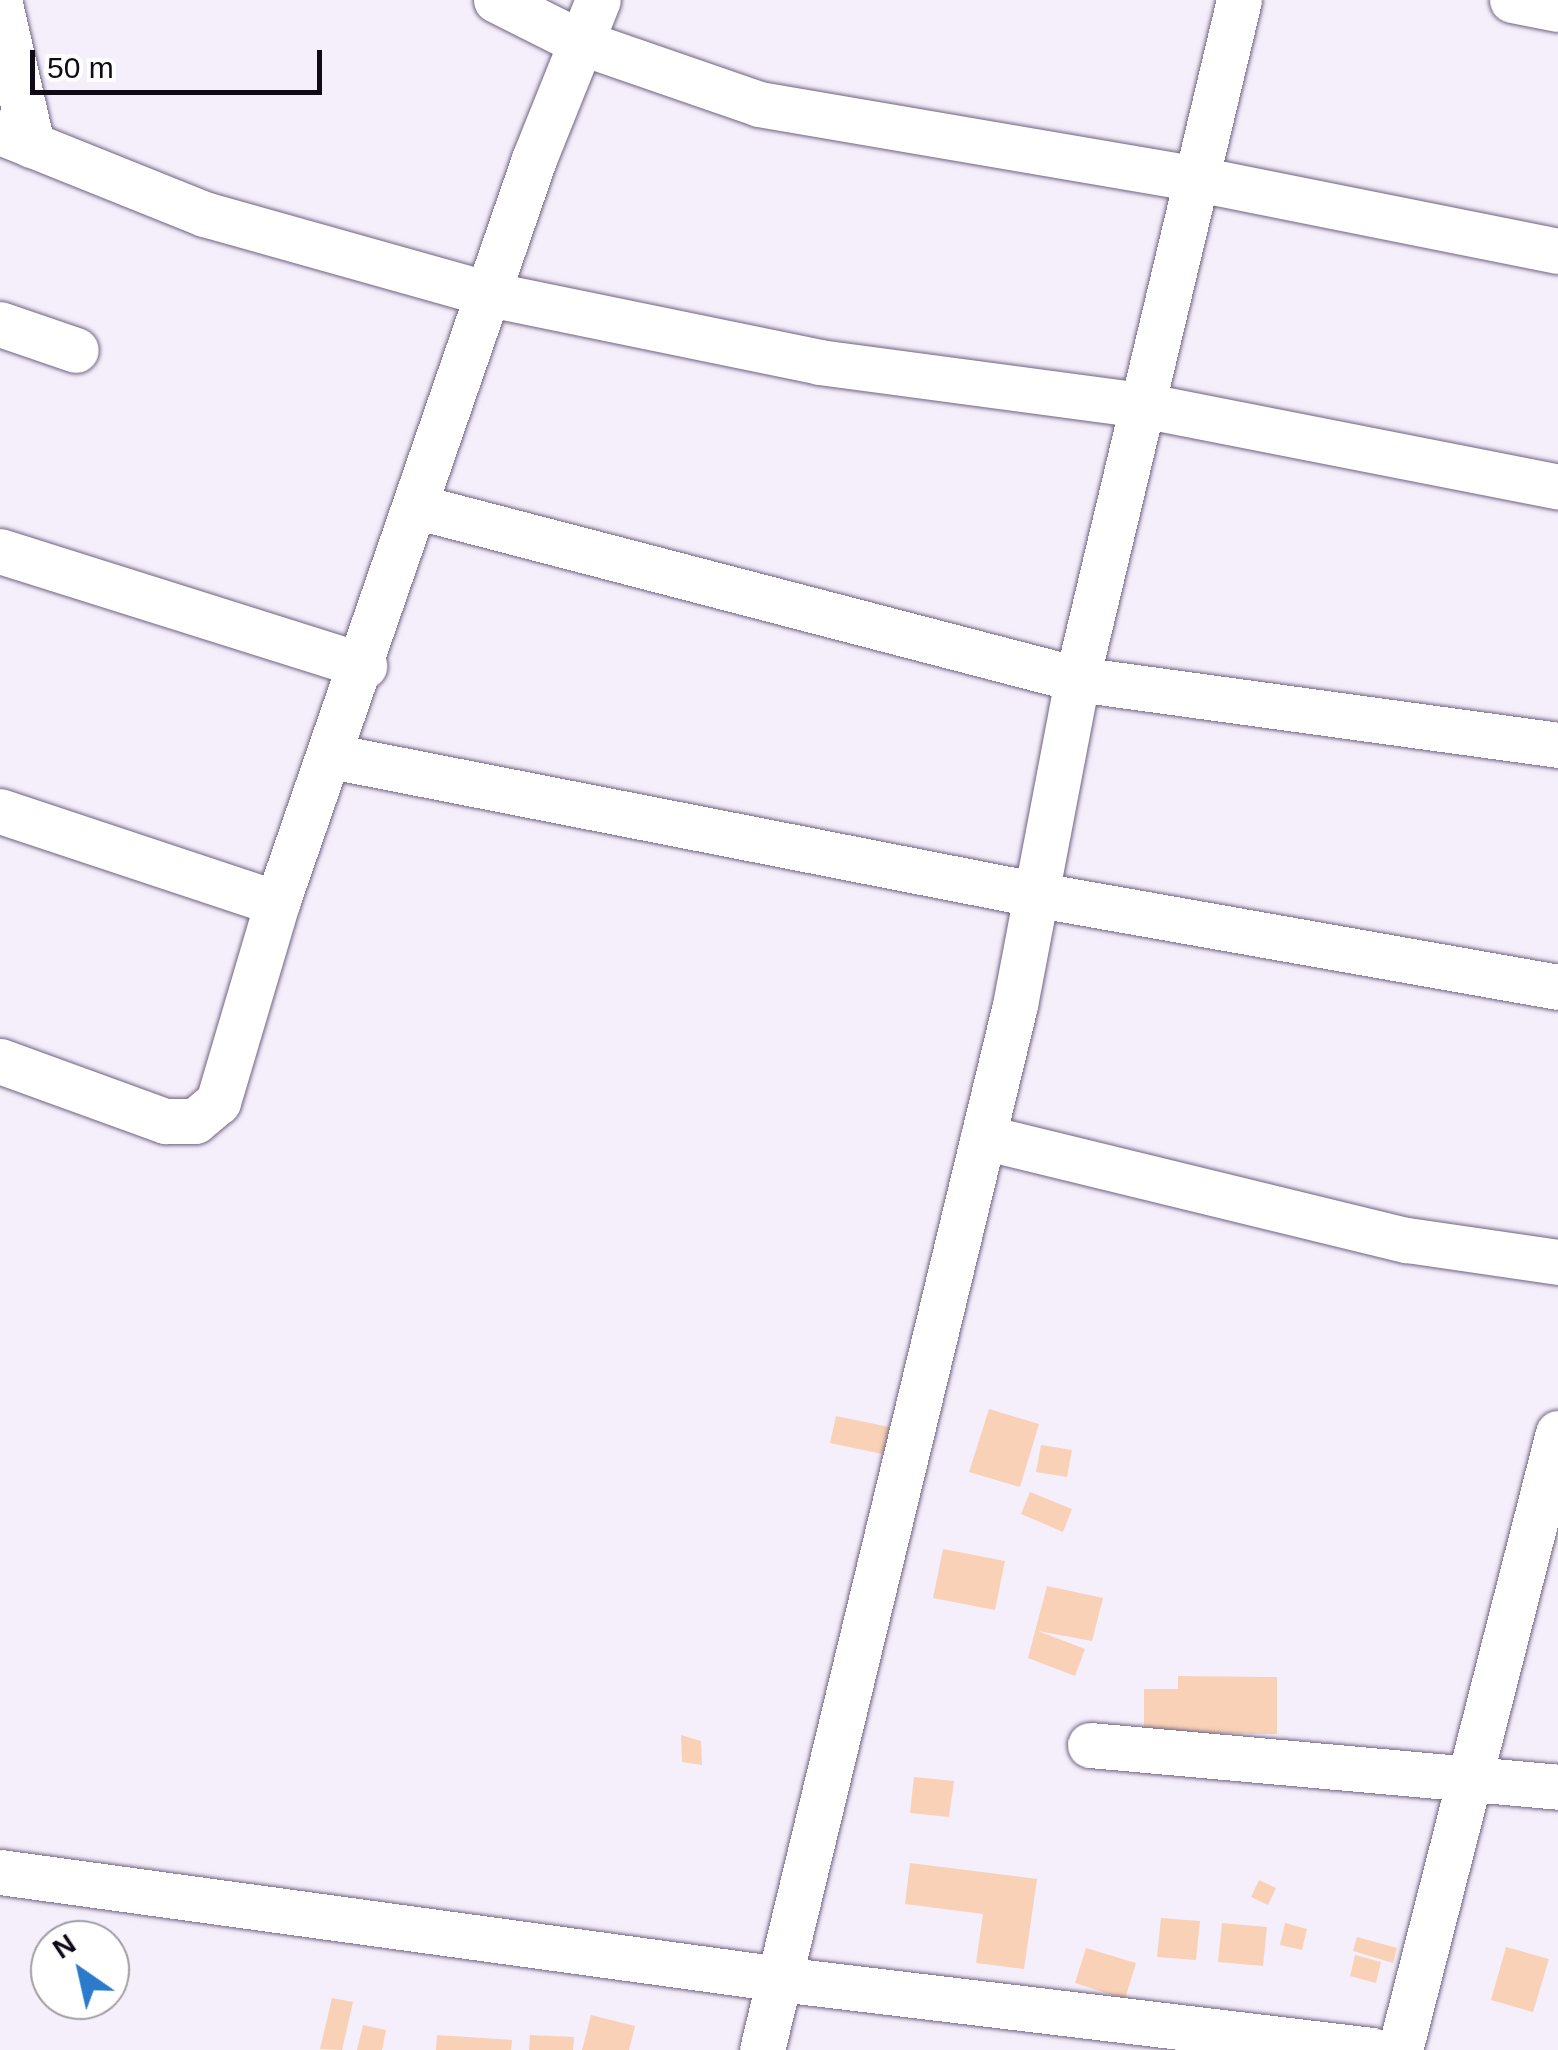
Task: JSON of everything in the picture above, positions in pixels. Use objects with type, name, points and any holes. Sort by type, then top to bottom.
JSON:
[{"type":"street","points":[[496,0],[580,42],[759,104],[1198,179],[1558,252]]},
{"type":"street","points":[[0,1061],[165,1121],[195,1120],[218,1102],[277,903],[364,666],[489,294],[598,0]]},
{"type":"street","points":[[762,2050],[983,1137],[1039,896],[1077,680],[1147,406],[1239,0]]},
{"type":"street","points":[[1512,0],[1558,9]]},
{"type":"street","points":[[0,4],[16,138],[204,214],[489,294],[819,362],[1147,406],[1558,487]]},
{"type":"street","points":[[0,324],[76,350]]},
{"type":"street","points":[[418,507],[1077,680],[1558,744]]},
{"type":"street","points":[[0,551],[364,666]]},
{"type":"street","points":[[331,756],[1039,896],[1558,987]]},
{"type":"street","points":[[0,811],[277,903]]},
{"type":"street","points":[[983,1137],[1407,1240],[1558,1262]]},
{"type":"street","points":[[1400,2050],[1558,1433]]},
{"type":"street","points":[[1090,1744],[1472,1774],[1558,1787]]},
{"type":"street","points":[[0,1872],[780,1979],[1372,2050]]},
{"type":"building","points":[[989,1409],[1039,1424],[1020,1487],[969,1472]]},
{"type":"building","points":[[836,1416],[894,1428],[887,1455],[830,1443]]},
{"type":"building","points":[[1041,1445],[1072,1450],[1067,1477],[1036,1472]]},
{"type":"building","points":[[1030,1492],[1072,1509],[1063,1532],[1021,1514]]},
{"type":"building","points":[[943,1549],[1005,1561],[995,1610],[933,1598]]},
{"type":"building","points":[[1047,1586],[1103,1598],[1092,1641],[1038,1631],[1085,1649],[1075,1676],[1028,1658]]},
{"type":"building","points":[[1178,1676],[1277,1677],[1277,1734],[1144,1732],[1144,1689],[1178,1689]]},
{"type":"building","points":[[681,1735],[701,1741],[702,1765],[682,1762]]},
{"type":"building","points":[[914,1777],[954,1781],[949,1817],[910,1813]]},
{"type":"building","points":[[910,1863],[1037,1879],[1024,1969],[976,1963],[983,1914],[905,1904]]},
{"type":"building","points":[[1259,1880],[1276,1888],[1268,1905],[1251,1897]]},
{"type":"building","points":[[1161,1918],[1200,1921],[1196,1960],[1157,1957]]},
{"type":"building","points":[[1222,1923],[1267,1927],[1263,1966],[1218,1962]]},
{"type":"building","points":[[1285,1923],[1307,1929],[1302,1950],[1280,1945]]},
{"type":"building","points":[[1357,1937],[1397,1948],[1393,1963],[1353,1951]]},
{"type":"building","points":[[1506,1947],[1549,1959],[1533,2012],[1491,2000]]},
{"type":"building","points":[[1086,1948],[1136,1963],[1125,1999],[1075,1983]]},
{"type":"building","points":[[1355,1955],[1381,1962],[1376,1983],[1350,1976]]},
{"type":"building","points":[[332,1998],[353,2002],[342,2050],[320,2049]]},
{"type":"building","points":[[591,2015],[635,2026],[629,2050],[582,2050]]},
{"type":"building","points":[[363,2025],[386,2030],[382,2050],[357,2050]]},
{"type":"building","points":[[437,2035],[512,2040],[511,2050],[436,2050]]},
{"type":"building","points":[[530,2035],[574,2037],[573,2050],[529,2050]]}]
